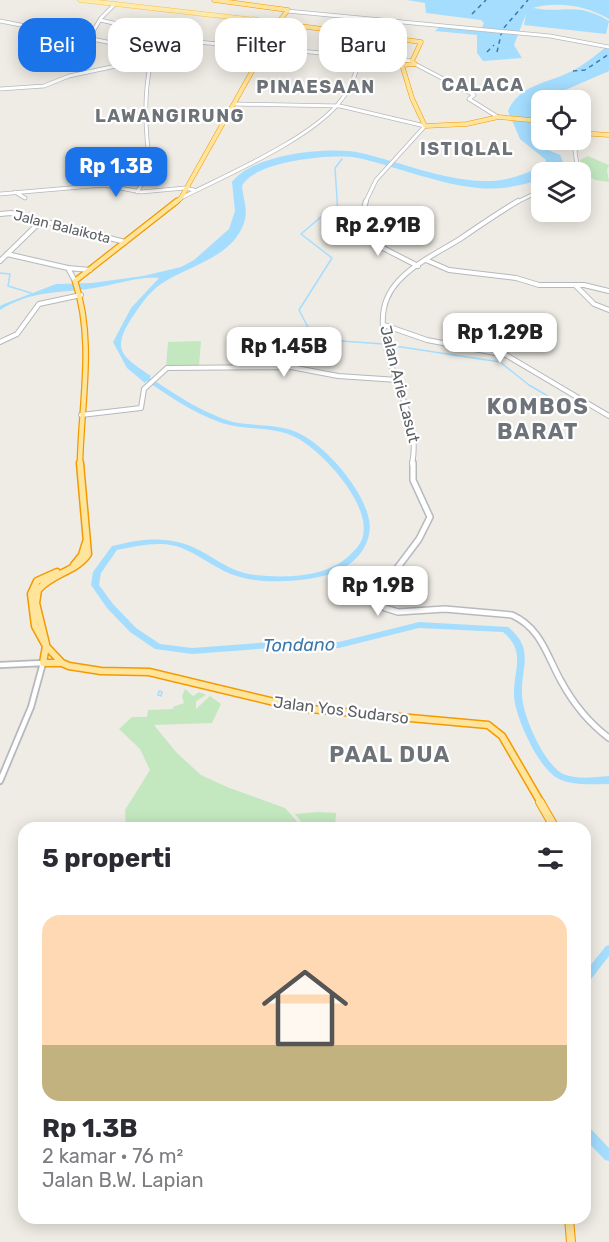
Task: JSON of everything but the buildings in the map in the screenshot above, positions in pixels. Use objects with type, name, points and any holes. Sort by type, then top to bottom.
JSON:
[{"type":"highway","points":[[214,0],[288,10],[282,18]]},
{"type":"highway","points":[[407,40],[421,42],[414,63],[402,65],[412,98],[425,126],[467,124],[498,117],[531,120]]},
{"type":"highway","points":[[62,663],[46,645],[35,627],[30,600],[33,588],[43,577],[78,562],[86,541],[80,467],[81,415],[88,349],[80,294],[75,282],[181,198],[186,186],[207,156],[252,72]]},
{"type":"highway","points":[[591,134],[609,135]]},
{"type":"highway","points":[[43,663],[46,645]]},
{"type":"highway","name":"Jalan Yos Sudarso","points":[[43,663],[62,663],[101,671],[147,672],[183,678],[251,699],[298,708],[488,725],[502,736],[552,822]]},
{"type":"highway","points":[[570,1224],[571,1242]]},
{"type":"main road","points":[[80,0],[241,18]]},
{"type":"main road","points":[[288,10],[345,18],[553,37],[609,47]]},
{"type":"main road","points":[[414,63],[474,95],[469,99]]},
{"type":"main road","points":[[0,90],[44,86],[69,76],[108,69]]},
{"type":"main road","points":[[469,99],[489,114],[498,117]]},
{"type":"main road","points":[[469,99],[498,117]]},
{"type":"main road","points":[[235,103],[338,106],[425,126]]},
{"type":"main road","name":"Jalan Arie Lasut","points":[[531,195],[516,202],[426,260],[388,295],[384,309],[384,325],[389,354],[416,438],[412,479],[422,495],[430,517],[421,539],[378,592],[380,602],[385,608],[398,612],[445,609],[512,615],[521,618],[531,627],[542,643],[561,681],[583,714],[609,738]]},
{"type":"main road","name":"Jalan Balaikota","points":[[0,214],[11,213],[124,241]]},
{"type":"main road","points":[[0,261],[41,221]]},
{"type":"street","points":[[96,25],[116,5]]},
{"type":"street","points":[[100,19],[108,21]]},
{"type":"street","points":[[0,21],[18,24]]},
{"type":"street","points":[[407,62],[414,63]]},
{"type":"street","points":[[137,192],[151,170],[146,141],[148,72]]},
{"type":"street","points":[[181,198],[305,133],[338,106],[356,72]]},
{"type":"street","points":[[418,266],[348,230],[360,222],[374,185],[425,126]]},
{"type":"street","points":[[0,194],[104,185],[137,192],[186,186],[200,187]]},
{"type":"street","points":[[186,186],[194,190]]},
{"type":"street","points":[[15,192],[25,198]]},
{"type":"street","points":[[7,254],[68,268],[90,270]]},
{"type":"street","points":[[426,260],[448,270],[516,278],[540,286],[585,285],[609,291]]},
{"type":"street","points":[[68,268],[75,282]]},
{"type":"street","points":[[576,286],[593,303],[609,310]]},
{"type":"street","points":[[0,342],[17,334],[39,304],[80,294]]},
{"type":"street","points":[[384,325],[427,340],[506,355],[595,410],[609,416]]},
{"type":"street","points":[[81,415],[139,408],[142,405],[144,389],[163,369],[291,367],[338,376],[398,380]]},
{"type":"street","points":[[0,665],[43,663],[31,707],[0,781]]},
{"type":"green space","points":[[588,156],[609,165],[607,170],[609,182],[591,178],[591,162],[580,162]]},
{"type":"green space","points":[[201,341],[199,366],[166,367],[168,342]]},
{"type":"green space","points":[[185,689],[193,696],[199,692],[206,695],[196,701],[196,709],[210,696],[221,704],[212,723],[154,725],[176,752],[201,775],[285,808],[298,822],[126,822],[125,810],[150,770],[140,749],[119,729],[132,717],[147,717],[148,710],[173,709],[184,703],[182,696]]},
{"type":"green space","points":[[336,813],[335,822],[301,822],[295,814]]},
{"type":"water","points":[[407,0],[609,0],[609,19],[591,11],[572,6],[552,5],[533,8],[588,11],[609,21],[606,34],[524,25],[526,14],[514,45],[522,58],[483,61],[477,53],[477,35],[435,31],[441,26],[481,30],[484,23],[481,20],[426,13],[425,3]]},
{"type":"water","points":[[609,45],[609,71],[565,90],[531,90],[531,148],[520,139],[508,111],[513,102],[528,89],[565,74],[588,61]]},
{"type":"water","points":[[534,150],[549,150],[560,155],[563,162],[546,162]]},
{"type":"water","points":[[330,151],[361,153],[466,180],[507,179],[530,171],[531,182],[526,184],[478,188],[448,183],[358,158],[331,157],[278,165],[249,177],[242,186],[246,208],[244,224],[234,240],[205,262],[171,278],[156,288],[141,305],[125,330],[121,346],[123,352],[133,364],[151,376],[145,383],[127,368],[113,342],[131,308],[159,278],[143,278],[94,288],[35,295],[0,310],[0,306],[4,304],[56,284],[92,283],[143,276],[181,267],[194,260],[229,229],[235,211],[232,182],[242,172],[256,165],[292,154]]},
{"type":"waterway","points":[[342,159],[335,168],[338,214],[322,216],[301,234],[332,258],[299,310],[314,339],[383,344]]},
{"type":"waterway","points":[[0,273],[10,274],[8,286],[31,293]]},
{"type":"waterway","points":[[388,345],[500,362],[529,385],[577,413]]},
{"type":"waterway","points":[[141,375],[185,403],[221,420],[233,424],[281,429],[309,442],[323,454],[350,485],[366,520],[366,537],[359,551],[338,568],[312,576],[285,579],[246,577],[178,544],[146,543],[115,548],[97,572],[95,585],[110,606],[133,630],[158,647],[192,651],[285,644],[339,645],[419,625],[505,629],[514,636],[521,653],[517,692],[520,710],[533,742],[546,762],[563,778],[609,780]]},
{"type":"waterway","points":[[159,691],[162,692],[161,696],[158,695],[159,691]]},
{"type":"waterway","name":"Tondano","points":[[591,972],[609,949]]},
{"type":"waterway","name":"Tondano","points":[[591,1137],[609,1156]]},
{"type":"ferry route","points":[[472,14],[486,0]]},
{"type":"ferry route","points":[[497,52],[502,30],[528,0]]},
{"type":"ferry route","points":[[487,52],[494,45]]},
{"type":"ferry route","points":[[573,71],[585,70],[609,54]]},
{"type":"district","name":"CALACA","points":[[483,85]]},
{"type":"district","name":"PINAESAAN","points":[[316,87]]},
{"type":"district","name":"LAWANGIRUNG","points":[[170,116]]},
{"type":"district","name":"ISTIQLAL","points":[[467,149]]},
{"type":"district","name":"KOMBOS BARAT","points":[[538,419]]},
{"type":"district","name":"PAAL DUA","points":[[390,754]]}]
